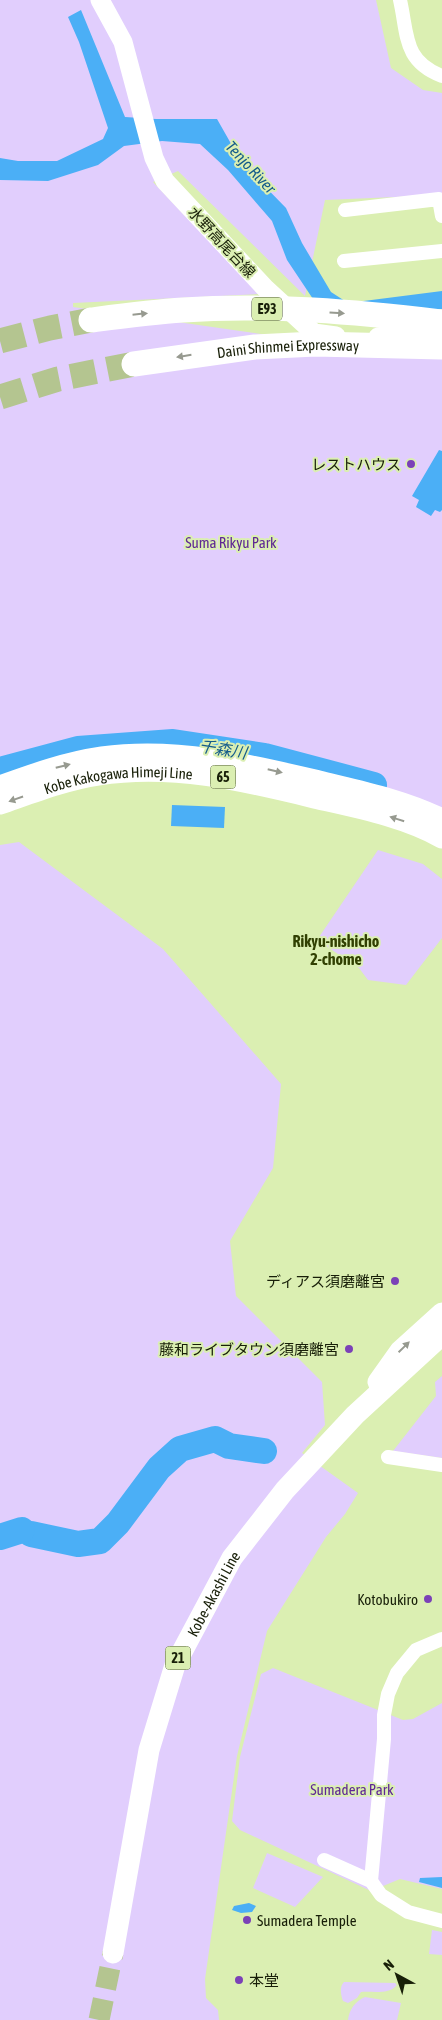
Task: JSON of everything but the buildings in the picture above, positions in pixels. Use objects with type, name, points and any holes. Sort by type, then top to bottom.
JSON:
[{"type":"highway","name":"Daini Shinmei Expressway","points":[[92,320],[182,310],[228,308],[330,312],[442,322]]},
{"type":"highway","name":"Daini Shinmei Expressway","points":[[134,364],[246,348],[375,344],[442,347]]},
{"type":"main road","name":"Kobe Kakogawa Himeji Line","points":[[0,786],[40,772],[101,757],[146,754],[188,755],[253,765],[338,786],[420,809],[442,819]]},
{"type":"main road","name":"Kobe Kakogawa Himeji Line","points":[[0,804],[49,788],[99,775],[141,772],[193,773],[238,780],[369,811],[413,825],[442,838]]},
{"type":"main road","points":[[355,1415],[400,1351],[442,1313]]},
{"type":"main road","name":"Kobe-Akashi Line","points":[[112,1953],[149,1750],[175,1665],[232,1558],[285,1490],[355,1415],[442,1335]]},
{"type":"street","name":"水野高尾台線","points":[[100,0],[123,42],[154,158],[165,181],[265,288],[314,333],[365,339],[442,328]]},
{"type":"street","points":[[405,3],[408,44],[418,62],[441,75]]},
{"type":"street","points":[[345,210],[439,199],[442,216]]},
{"type":"street","points":[[344,261],[442,251]]},
{"type":"street","points":[[388,1457],[442,1465]]},
{"type":"street","points":[[371,1881],[384,1739],[384,1715],[388,1694],[397,1672],[416,1650],[442,1639]]},
{"type":"street","points":[[324,1860],[371,1881],[381,1895],[408,1912],[442,1921]]},
{"type":"green space","name":"Suma Rikyu Park","points":[[0,0],[376,0],[391,68],[423,90],[442,93],[442,195],[325,200],[305,296],[178,171],[153,182],[259,294],[73,303],[73,307],[303,340],[442,344],[442,810],[171,745],[64,753],[0,772]]},
{"type":"green space","points":[[19,842],[163,949],[281,1084],[273,1168],[230,1241],[236,1296],[322,1382],[325,1425],[302,1453],[358,1493],[345,1514],[326,1537],[267,1631],[237,1756],[205,1979],[206,1998],[218,2010],[219,2020],[0,2020],[0,845]]},
{"type":"green space","points":[[378,850],[423,864],[442,879],[442,938],[406,985],[368,980],[359,968],[317,940]]},
{"type":"green space","points":[[442,1376],[442,1458],[393,1451],[436,1396],[435,1382]]},
{"type":"green space","name":"Sumadera Park","points":[[273,1668],[403,1720],[413,1719],[442,1703],[442,1889],[400,1879],[371,1891],[240,1830],[232,1821],[240,1757],[261,1674]]},
{"type":"green space","points":[[267,1853],[323,1877],[295,1907],[253,1888]]},
{"type":"green space","points":[[432,1930],[442,1932],[442,1955],[429,1954]]},
{"type":"green space","points":[[344,1982],[395,1983],[397,1985],[390,1990],[380,1992],[361,1992],[357,1998],[348,2003],[343,2001],[341,1994],[341,1986]]},
{"type":"green space","points":[[365,1997],[401,2003],[397,2020],[348,2020],[353,2006]]},
{"type":"water","points":[[81,10],[125,117],[217,119],[242,163],[286,208],[302,243],[331,292],[348,303],[442,291],[442,309],[423,310],[317,305],[287,260],[272,221],[228,170],[200,144],[162,141],[124,146],[98,165],[48,181],[0,180],[0,158],[18,161],[57,161],[103,139],[108,128],[79,42],[68,17]]},
{"type":"water","points":[[439,450],[442,451],[442,510],[440,512],[435,510],[431,516],[416,507],[419,500],[412,496]]},
{"type":"water","points":[[172,805],[225,807],[224,828],[171,826]]},
{"type":"water","points":[[442,1877],[442,1888],[419,1882],[420,1878]]},
{"type":"water","points":[[249,1903],[256,1906],[252,1912],[241,1913],[232,1910],[234,1906]]},
{"type":"waterway","name":"千森川","points":[[0,770],[78,749],[173,742],[265,756],[374,785]]},
{"type":"waterway","points":[[31,1534],[78,1544],[100,1541],[118,1523],[159,1468],[180,1449],[215,1439],[229,1446],[264,1451]]},
{"type":"waterway","points":[[0,1537],[22,1530]]},
{"type":"tunnel","points":[[0,341],[91,320]]},
{"type":"tunnel","points":[[0,397],[58,379],[134,364]]},
{"type":"tunnel","points":[[99,2020],[113,1953]]},
{"type":"place","name":"レストハウス","points":[[411,464]]},
{"type":"place","name":"ディアス須磨離宮","points":[[395,1281]]},
{"type":"place","name":"藤和ライブタウン須磨離宮","points":[[349,1349]]},
{"type":"place","name":"Kotobukiro","points":[[428,1599]]},
{"type":"place","name":"Sumadera Temple","points":[[247,1920]]},
{"type":"place","name":"本堂","points":[[239,1980]]},
{"type":"district","name":"Rikyu-nishicho 2-chome","points":[[336,950]]},
{"type":"water label","name":"Tenjo River","points":[[251,167]]}]
